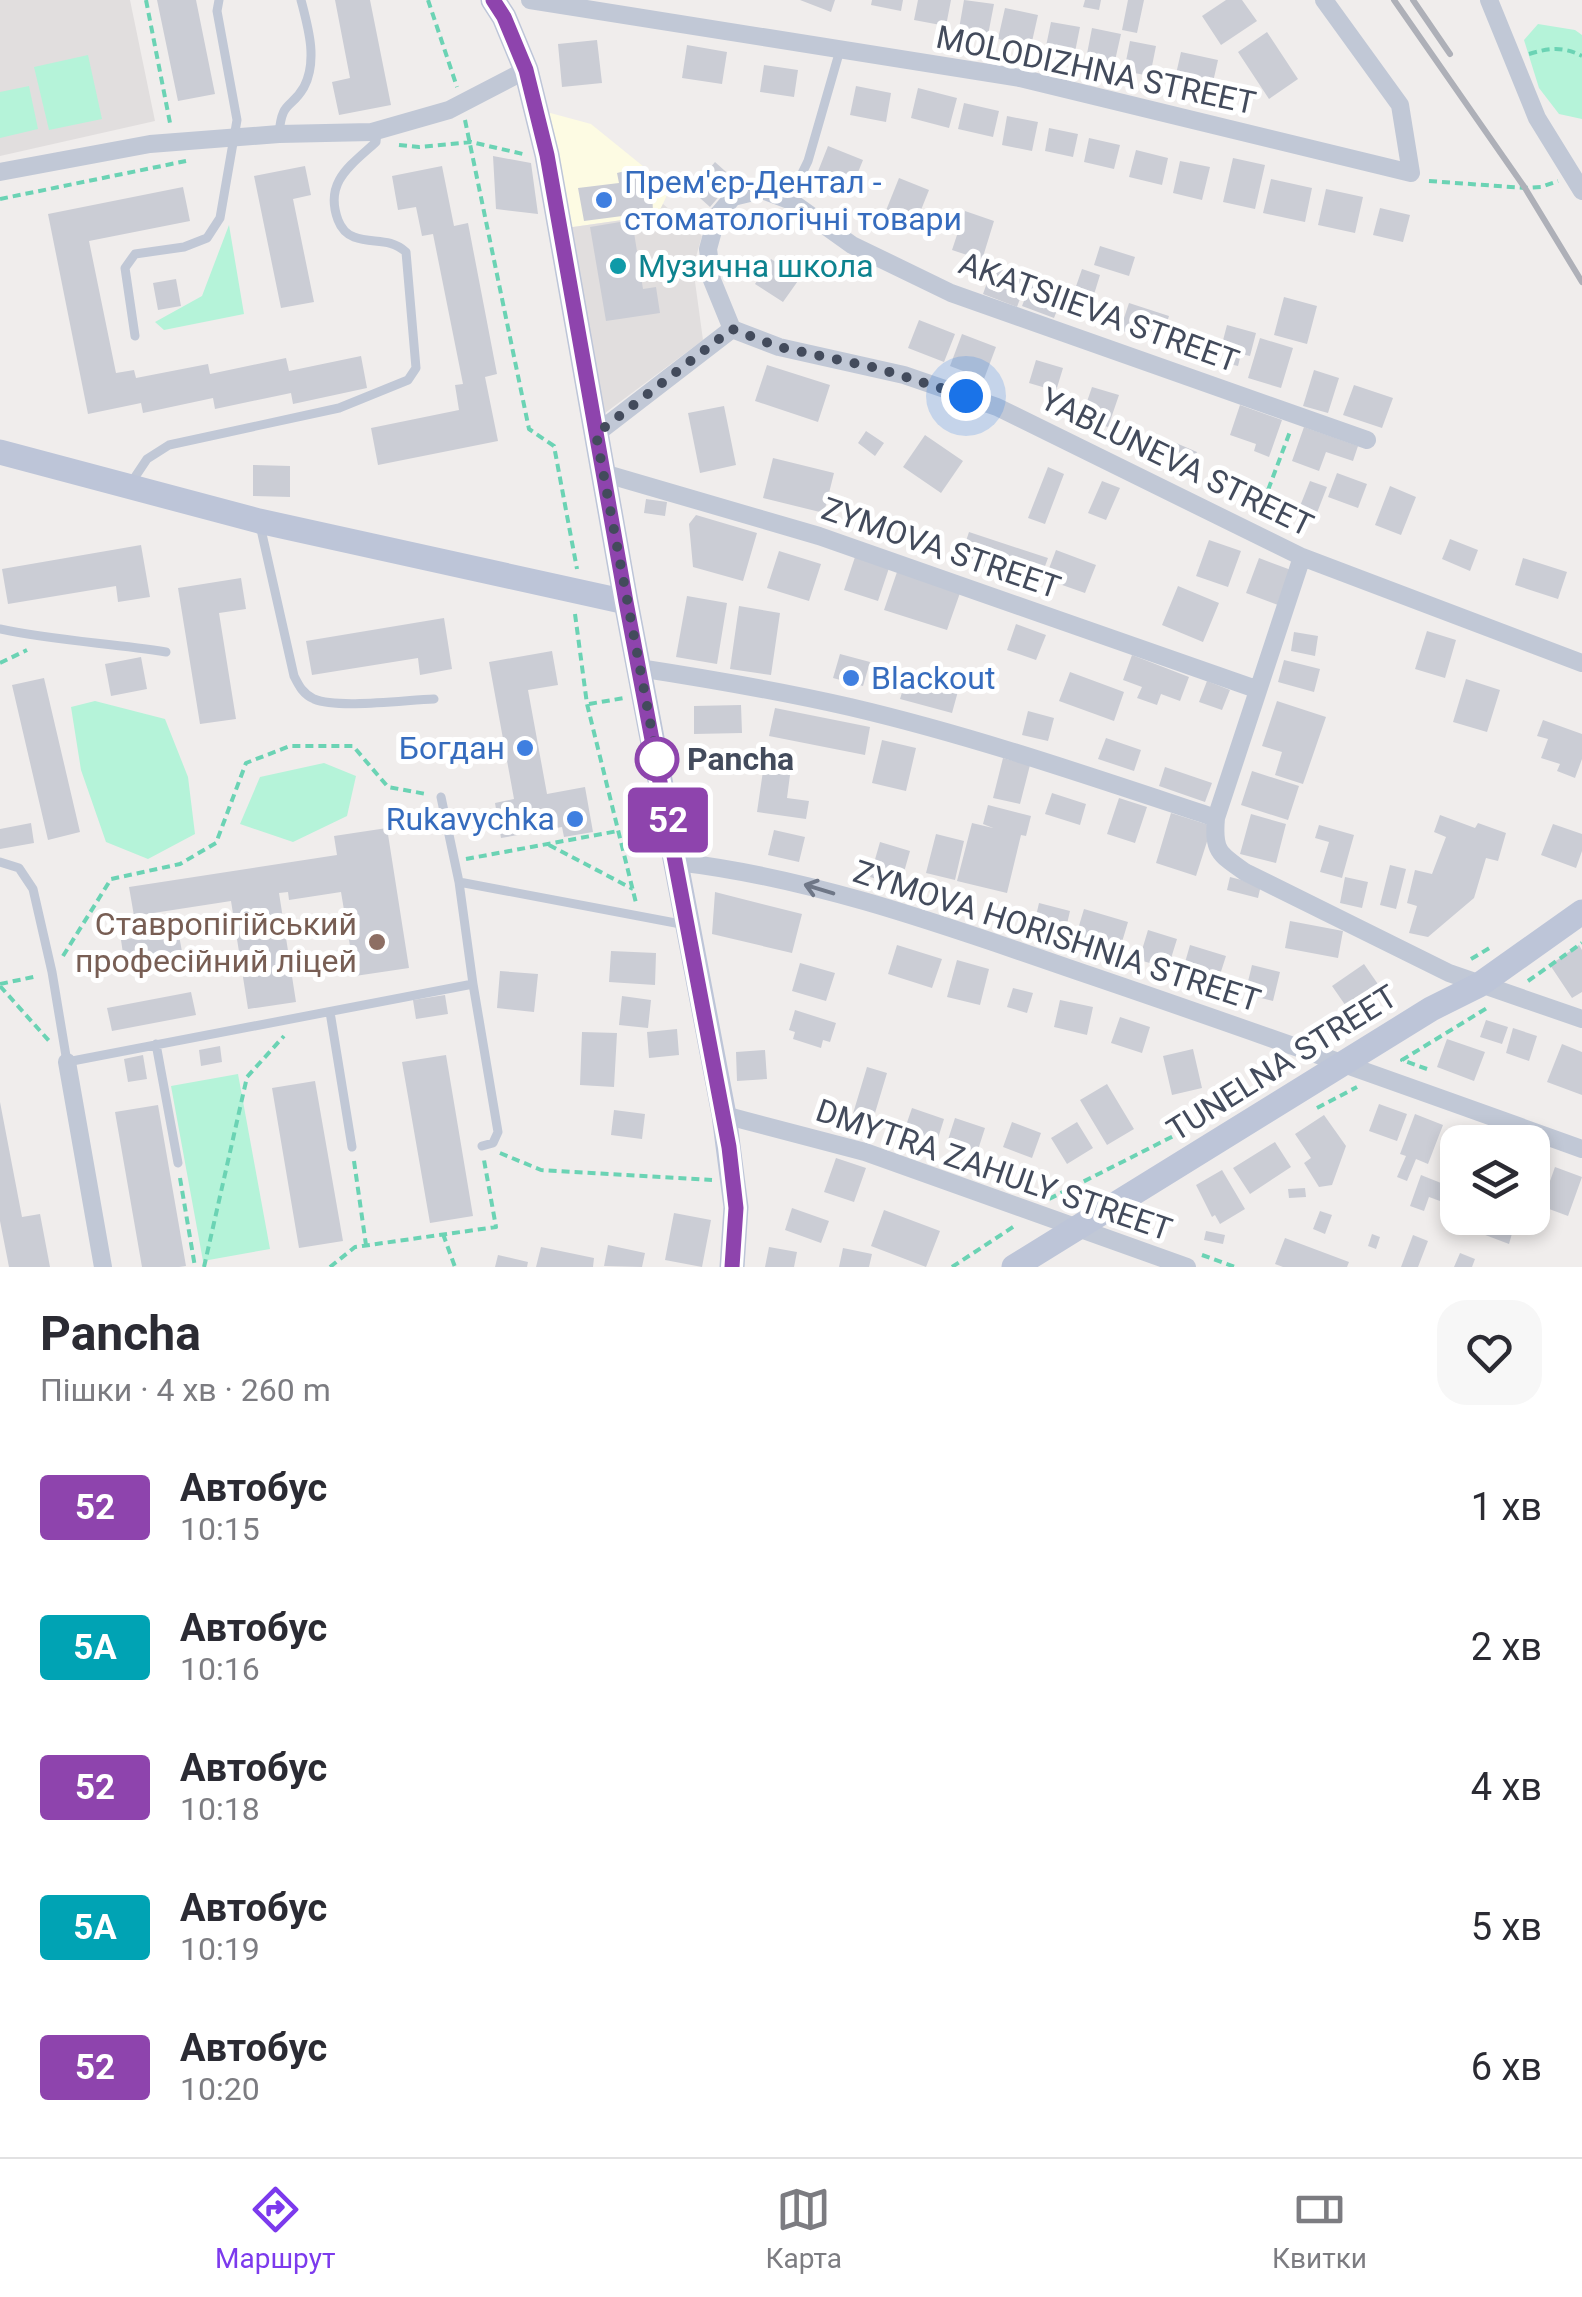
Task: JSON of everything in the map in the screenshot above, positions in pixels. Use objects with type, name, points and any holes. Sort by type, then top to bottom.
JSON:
[{"type":"street","points":[[493,0],[526,70],[547,155],[626,602],[724,1116],[736,1208],[732,1267]]},
{"type":"street","name":"MOLODIZHNA STREET","points":[[530,0],[1020,78],[1410,174]]},
{"type":"street","points":[[1324,0],[1400,105],[1410,174]]},
{"type":"street","points":[[1488,0],[1537,118],[1578,184]]},
{"type":"street","points":[[0,172],[150,144],[279,134],[376,136],[431,118],[526,70]]},
{"type":"street","name":"AKATSIIEVA STREET","points":[[732,329],[720,304],[708,249],[717,216],[733,198],[762,190],[788,200],[852,245],[951,293],[1367,440]]},
{"type":"street","points":[[596,434],[732,329]]},
{"type":"street","name":"YABLUNEVA STREET","points":[[732,329],[779,347],[904,375],[997,407],[1302,557],[1582,662]]},
{"type":"street","points":[[0,452],[259,521],[626,602]]},
{"type":"street","name":"ZYMOVA STREET","points":[[603,472],[819,536],[1256,689]]},
{"type":"street","points":[[1302,557],[1216,818],[1214,841],[1220,855],[1245,872],[1479,985],[1582,1019]]},
{"type":"street","points":[[639,668],[754,688],[910,723],[1047,762],[1216,818]]},
{"type":"street","name":"ZYMOVA HORISHNIA STREET","points":[[677,862],[762,874],[1006,946],[1582,1149]]},
{"type":"street","name":"TUNELNA STREET","points":[[1014,1267],[1430,1009],[1479,985],[1582,912]]},
{"type":"street","points":[[67,1062],[103,1267]]},
{"type":"street","name":"DMYTRA ZAHULY STREET","points":[[724,1116],[865,1152],[1078,1227],[1193,1260]]},
{"type":"lane","points":[[135,336],[125,268],[135,254],[184,247],[208,238],[220,218],[235,136],[235,102],[216,12],[219,0]]},
{"type":"lane","points":[[279,134],[283,107],[303,89],[310,67],[312,47],[302,0]]},
{"type":"lane","points":[[788,200],[808,161],[840,48]]},
{"type":"lane","points":[[128,487],[148,458],[169,445],[339,408],[408,380],[416,368],[406,252],[396,243],[355,238],[342,228],[334,210],[337,177],[376,136]]},
{"type":"lane","points":[[259,521],[294,676],[302,692],[335,703],[434,699]]},
{"type":"lane","points":[[0,629],[166,652]]},
{"type":"lane","points":[[441,797],[459,882],[498,1132],[493,1142],[482,1146]]},
{"type":"lane","points":[[0,862],[19,868],[30,881],[52,972],[67,1062],[473,984]]},
{"type":"lane","points":[[459,882],[688,925]]},
{"type":"lane","points":[[330,1012],[352,1146]]},
{"type":"lane","points":[[156,1044],[178,1163]]},
{"type":"path","points":[[146,0],[173,135]]},
{"type":"path","points":[[428,0],[471,142],[529,429],[554,446],[578,574]]},
{"type":"path","points":[[1514,58],[1550,48],[1582,56]]},
{"type":"path","points":[[376,136],[419,147],[471,142],[536,156]]},
{"type":"path","points":[[0,199],[188,161]]},
{"type":"path","points":[[1410,174],[1431,182],[1525,188],[1578,184]]},
{"type":"path","points":[[1252,532],[1296,415]]},
{"type":"path","points":[[575,612],[587,704],[640,917]]},
{"type":"path","points":[[0,663],[54,638]]},
{"type":"path","points":[[587,704],[629,698]]},
{"type":"path","points":[[67,1062],[0,985],[52,972],[111,879],[180,864],[216,843],[246,764],[290,746],[353,746],[388,787],[441,797]]},
{"type":"path","points":[[454,861],[618,831]]},
{"type":"path","points":[[548,844],[633,889]]},
{"type":"path","points":[[1427,1069],[1402,1060],[1582,943]]},
{"type":"path","points":[[204,1267],[247,1078],[302,1017]]},
{"type":"path","points":[[1306,1113],[1366,1082]]},
{"type":"path","points":[[1049,1200],[1216,1114]]},
{"type":"path","points":[[352,1146],[366,1245]]},
{"type":"path","points":[[482,1146],[541,1170],[720,1181]]},
{"type":"path","points":[[330,1267],[355,1247],[496,1227],[482,1146]]},
{"type":"path","points":[[178,1163],[196,1267]]},
{"type":"path","points":[[952,1267],[1023,1218]]},
{"type":"path","points":[[443,1234],[455,1267]]},
{"type":"path","points":[[1193,1260],[1236,1267]]},
{"type":"shaded area","points":[[0,0],[130,0],[155,121],[0,156]]},
{"type":"shaded area","points":[[543,111],[591,124],[670,188],[658,215],[566,228]]},
{"type":"shaded area","points":[[663,204],[702,236],[693,267],[703,340],[601,416],[566,228],[657,215]]},
{"type":"green space","points":[[1538,24],[1575,30],[1582,35],[1582,119],[1559,114],[1539,88],[1524,40]]},
{"type":"green space","points":[[88,55],[102,119],[49,130],[34,67]]},
{"type":"green space","points":[[29,86],[38,129],[0,138],[0,92]]},
{"type":"green space","points":[[229,225],[244,314],[164,330],[155,322],[202,296]]},
{"type":"green space","points":[[95,701],[165,719],[188,777],[195,834],[148,859],[106,842],[81,770],[71,707]]},
{"type":"green space","points":[[324,763],[356,776],[347,816],[293,842],[240,824],[260,777]]},
{"type":"green space","points":[[238,1074],[270,1249],[203,1261],[171,1086]]},
{"type":"building","points":[[157,0],[196,0],[215,94],[178,101]]},
{"type":"building","points":[[335,0],[370,0],[391,105],[339,115],[332,82],[350,78]]},
{"type":"building","points":[[800,0],[835,0],[831,12]]},
{"type":"building","points":[[872,0],[903,0],[901,11],[871,5]]},
{"type":"building","points":[[918,0],[951,0],[946,26],[914,20]]},
{"type":"building","points":[[964,0],[994,4],[988,35],[959,29]]},
{"type":"building","points":[[1085,0],[1101,0],[1099,10],[1083,7]]},
{"type":"building","points":[[1128,0],[1144,0],[1137,33],[1122,30]]},
{"type":"building","points":[[1226,0],[1242,0],[1257,21],[1221,45],[1202,16]]},
{"type":"building","points":[[1005,8],[1038,15],[1031,46],[998,39]]},
{"type":"building","points":[[1051,22],[1080,27],[1074,57],[1045,51]]},
{"type":"building","points":[[1092,28],[1121,34],[1114,65],[1086,59]]},
{"type":"building","points":[[1267,32],[1298,79],[1269,99],[1238,52]]},
{"type":"building","points":[[597,40],[602,83],[562,87],[558,44]]},
{"type":"building","points":[[1130,41],[1156,46],[1150,76],[1124,71]]},
{"type":"building","points":[[687,45],[727,52],[722,84],[682,78]]},
{"type":"building","points":[[1181,52],[1218,60],[1211,91],[1174,83]]},
{"type":"building","points":[[764,65],[798,70],[794,97],[760,92]]},
{"type":"building","points":[[856,86],[891,93],[886,122],[850,115]]},
{"type":"building","points":[[918,88],[957,98],[949,128],[911,118]]},
{"type":"building","points":[[964,103],[999,111],[993,137],[958,129]]},
{"type":"building","points":[[1007,116],[1038,122],[1032,151],[1002,145]]},
{"type":"building","points":[[1049,128],[1078,134],[1073,157],[1045,151]]},
{"type":"building","points":[[1089,138],[1120,145],[1114,169],[1084,162]]},
{"type":"building","points":[[828,146],[863,160],[850,192],[815,179]]},
{"type":"building","points":[[1136,150],[1168,158],[1162,185],[1129,177]]},
{"type":"building","points":[[493,156],[531,163],[538,214],[496,209]]},
{"type":"building","points":[[1233,158],[1265,165],[1255,209],[1223,202]]},
{"type":"building","points":[[1180,161],[1210,167],[1202,200],[1173,193]]},
{"type":"building","points":[[715,162],[734,179],[710,207],[691,190]]},
{"type":"building","points":[[305,166],[311,195],[293,199],[314,302],[281,308],[254,176]]},
{"type":"building","points":[[442,166],[454,226],[468,223],[497,374],[485,377],[498,441],[378,465],[371,428],[459,410],[455,385],[463,384],[433,234],[422,236],[416,207],[398,210],[392,176]]},
{"type":"building","points":[[629,170],[652,190],[653,212],[584,221],[578,188],[619,183],[617,173]]},
{"type":"building","points":[[899,178],[929,190],[915,225],[885,213]]},
{"type":"building","points":[[1271,179],[1312,188],[1305,222],[1263,213]]},
{"type":"building","points":[[183,187],[190,221],[89,241],[116,373],[134,370],[136,378],[208,364],[210,374],[286,358],[289,371],[361,356],[367,388],[293,404],[291,393],[215,409],[213,398],[143,413],[141,403],[88,414],[48,214]]},
{"type":"building","points":[[1326,189],[1363,197],[1355,233],[1318,225]]},
{"type":"building","points":[[1380,208],[1410,215],[1403,242],[1373,235]]},
{"type":"building","points":[[965,211],[994,221],[982,260],[952,250]]},
{"type":"building","name":"Музична школа","points":[[632,220],[643,289],[656,287],[660,313],[606,321],[590,227]]},
{"type":"building","points":[[1100,246],[1135,257],[1129,276],[1094,265]]},
{"type":"building","points":[[771,259],[800,278],[783,302],[755,284]]},
{"type":"building","points":[[993,266],[1027,279],[1017,307],[983,294]]},
{"type":"building","points":[[1082,269],[1100,275],[1092,301],[1073,295]]},
{"type":"building","points":[[1033,278],[1065,290],[1054,318],[1022,306]]},
{"type":"building","points":[[176,279],[181,306],[158,310],[153,283]]},
{"type":"building","points":[[1284,297],[1317,306],[1307,344],[1274,335]]},
{"type":"building","points":[[1129,303],[1169,316],[1160,344],[1120,330]]},
{"type":"building","points":[[919,320],[955,334],[944,362],[908,348]]},
{"type":"building","points":[[1227,325],[1256,333],[1250,356],[1241,354],[1238,366],[1225,363],[1229,350],[1221,348]]},
{"type":"building","points":[[962,334],[996,347],[984,379],[950,366]]},
{"type":"building","points":[[1260,338],[1293,348],[1281,388],[1248,378]]},
{"type":"building","points":[[1036,360],[1063,368],[1056,391],[1029,383]]},
{"type":"building","points":[[767,365],[830,385],[818,422],[755,401]]},
{"type":"building","points":[[1314,370],[1339,378],[1328,413],[1303,406]]},
{"type":"building","points":[[1354,385],[1393,398],[1382,428],[1343,415]]},
{"type":"building","points":[[1092,387],[1119,395],[1108,427],[1081,419]]},
{"type":"building","points":[[1240,405],[1282,420],[1269,457],[1254,451],[1256,444],[1230,435]]},
{"type":"building","points":[[724,406],[736,465],[700,473],[688,413]]},
{"type":"building","points":[[1304,427],[1358,446],[1353,461],[1326,452],[1319,471],[1292,461]]},
{"type":"building","points":[[866,431],[884,443],[875,456],[858,443]]},
{"type":"building","points":[[1155,434],[1197,452],[1187,475],[1145,456]]},
{"type":"building","points":[[925,435],[963,461],[941,493],[903,467]]},
{"type":"building","points":[[773,458],[834,473],[824,513],[763,498]]},
{"type":"building","points":[[253,465],[290,466],[290,497],[253,496]]},
{"type":"building","points":[[1048,467],[1064,474],[1045,524],[1028,518]]},
{"type":"building","points":[[1337,473],[1367,484],[1358,508],[1328,497]]},
{"type":"building","points":[[1102,481],[1120,488],[1106,520],[1088,513]]},
{"type":"building","points":[[1310,481],[1327,487],[1315,518],[1298,511]]},
{"type":"building","points":[[1390,486],[1416,497],[1401,535],[1375,525]]},
{"type":"building","points":[[646,499],[667,502],[665,516],[644,513]]},
{"type":"building","points":[[696,515],[757,533],[743,581],[693,567],[689,524]]},
{"type":"building","points":[[969,532],[1048,558],[1038,585],[960,559]]},
{"type":"building","points":[[1450,539],[1478,550],[1470,571],[1442,559]]},
{"type":"building","points":[[1209,540],[1241,551],[1228,587],[1196,576]]},
{"type":"building","points":[[141,545],[150,597],[118,602],[116,586],[8,604],[2,569]]},
{"type":"building","points":[[1056,550],[1096,565],[1085,593],[1045,579]]},
{"type":"building","points":[[779,551],[821,564],[809,601],[767,588]]},
{"type":"building","points":[[856,554],[890,565],[878,601],[844,590]]},
{"type":"building","points":[[1259,558],[1291,570],[1278,605],[1246,593]]},
{"type":"building","points":[[1523,558],[1567,572],[1558,599],[1515,585]]},
{"type":"building","points":[[897,572],[960,593],[947,630],[884,610]]},
{"type":"building","points":[[241,578],[246,609],[219,613],[236,719],[200,724],[178,588]]},
{"type":"building","points":[[1178,586],[1219,603],[1203,642],[1162,625]]},
{"type":"building","points":[[687,596],[727,603],[717,664],[676,657]]},
{"type":"building","points":[[739,606],[780,613],[771,675],[730,669]]},
{"type":"building","points":[[444,618],[452,669],[420,675],[418,658],[312,675],[306,641]]},
{"type":"building","points":[[1016,624],[1046,635],[1036,660],[1007,650]]},
{"type":"building","points":[[1427,631],[1456,640],[1445,678],[1415,669]]},
{"type":"building","points":[[1294,632],[1318,636],[1315,656],[1291,651]]},
{"type":"building","points":[[552,651],[558,685],[528,690],[547,794],[585,787],[593,832],[564,837],[562,827],[501,838],[495,803],[514,799],[489,662]]},
{"type":"building","points":[[840,654],[870,662],[863,686],[833,678]]},
{"type":"building","points":[[1132,655],[1189,677],[1180,701],[1161,694],[1157,705],[1137,698],[1142,687],[1123,680]]},
{"type":"building","points":[[141,657],[147,689],[111,696],[105,664]]},
{"type":"building","points":[[1284,660],[1320,669],[1314,692],[1278,682]]},
{"type":"building","points":[[909,670],[960,684],[952,713],[900,699]]},
{"type":"building","points":[[1070,672],[1124,692],[1114,721],[1059,701]]},
{"type":"building","points":[[44,678],[80,832],[48,840],[12,685]]},
{"type":"building","points":[[1466,679],[1500,690],[1487,732],[1453,722]]},
{"type":"building","points":[[1207,681],[1230,690],[1222,710],[1199,702]]},
{"type":"building","points":[[1277,701],[1326,717],[1303,784],[1275,775],[1282,752],[1262,746]]},
{"type":"building","points":[[741,705],[742,733],[694,734],[694,706]]},
{"type":"building","points":[[775,708],[870,727],[865,755],[769,736]]},
{"type":"building","points":[[1028,711],[1054,718],[1048,741],[1022,735]]},
{"type":"building","points":[[1543,720],[1582,734],[1582,759],[1575,778],[1557,771],[1560,764],[1541,758],[1548,739],[1537,736]]},
{"type":"building","points":[[1106,738],[1141,750],[1134,771],[1098,759]]},
{"type":"building","points":[[882,740],[916,748],[906,791],[872,783]]},
{"type":"building","points":[[1003,758],[1030,765],[1020,804],[993,798]]},
{"type":"building","points":[[1165,767],[1212,783],[1205,802],[1159,786]]},
{"type":"building","points":[[763,771],[790,775],[787,798],[809,801],[806,819],[757,812]]},
{"type":"building","points":[[1252,771],[1299,786],[1288,820],[1241,805]]},
{"type":"building","points":[[1052,793],[1086,804],[1080,825],[1045,814]]},
{"type":"building","points":[[1119,798],[1147,807],[1135,843],[1107,834]]},
{"type":"building","points":[[988,805],[1031,816],[1026,836],[1021,835],[1007,893],[957,881],[972,823],[993,828],[983,824]]},
{"type":"building","points":[[1171,813],[1212,826],[1196,876],[1156,863]]},
{"type":"building","points":[[1251,814],[1286,824],[1276,863],[1240,854]]},
{"type":"building","points":[[1440,815],[1475,828],[1478,823],[1506,833],[1498,861],[1486,858],[1474,898],[1428,937],[1409,933],[1417,906],[1407,903],[1415,870],[1432,874],[1446,837],[1434,832]]},
{"type":"building","points":[[31,823],[34,843],[0,849],[0,829]]},
{"type":"building","points":[[1553,824],[1582,834],[1576,868],[1541,855]]},
{"type":"building","points":[[1319,825],[1354,835],[1342,878],[1320,872],[1329,842],[1315,838]]},
{"type":"building","name":"Ставропігійський професійний ліцей","points":[[387,828],[409,968],[355,976],[341,892],[289,900],[288,892],[279,893],[296,1002],[248,1009],[231,901],[134,916],[129,887],[337,855],[334,836]]},
{"type":"building","points":[[774,830],[805,837],[799,862],[768,855]]},
{"type":"building","points":[[936,834],[964,841],[955,880],[926,873]]},
{"type":"building","points":[[880,842],[910,851],[900,886],[870,877]]},
{"type":"building","points":[[1390,865],[1406,869],[1396,909],[1380,905]]},
{"type":"building","points":[[1230,877],[1261,885],[1258,898],[1227,890]]},
{"type":"building","points":[[1345,877],[1368,882],[1362,908],[1340,903]]},
{"type":"building","points":[[715,892],[802,914],[792,953],[712,934]]},
{"type":"building","points":[[1039,903],[1070,911],[1064,937],[1033,929]]},
{"type":"building","points":[[1084,909],[1128,922],[1119,952],[1075,939]]},
{"type":"building","points":[[1290,921],[1343,931],[1338,958],[1285,948]]},
{"type":"building","points":[[178,930],[183,957],[125,967],[121,940]]},
{"type":"building","points":[[1148,930],[1177,939],[1168,968],[1139,960]]},
{"type":"building","points":[[897,945],[942,959],[932,988],[888,974]]},
{"type":"building","points":[[1190,945],[1226,956],[1217,984],[1182,973]]},
{"type":"building","points":[[1579,945],[1582,992],[1572,998],[1550,965]]},
{"type":"building","points":[[611,951],[656,953],[655,985],[609,982]]},
{"type":"building","points":[[957,960],[989,969],[980,1005],[947,997]]},
{"type":"building","points":[[800,963],[835,973],[826,1001],[792,991]]},
{"type":"building","points":[[1364,964],[1382,990],[1350,1012],[1332,986]]},
{"type":"building","points":[[1252,965],[1280,972],[1273,1001],[1245,994]]},
{"type":"building","points":[[500,971],[538,974],[534,1012],[497,1008]]},
{"type":"building","points":[[1013,988],[1033,993],[1027,1013],[1007,1007]]},
{"type":"building","points":[[191,992],[196,1015],[112,1031],[107,1008]]},
{"type":"building","points":[[445,995],[448,1014],[416,1019],[413,1000]]},
{"type":"building","points":[[622,996],[651,1000],[648,1028],[619,1025]]},
{"type":"building","points":[[1060,1000],[1093,1007],[1087,1035],[1054,1027]]},
{"type":"building","points":[[795,1010],[836,1023],[830,1042],[823,1040],[821,1048],[793,1039],[795,1032],[789,1030]]},
{"type":"building","points":[[1120,1017],[1150,1027],[1142,1053],[1111,1043]]},
{"type":"building","points":[[1486,1020],[1508,1027],[1502,1044],[1480,1037]]},
{"type":"building","points":[[1513,1028],[1537,1036],[1529,1061],[1506,1053]]},
{"type":"building","points":[[677,1029],[679,1055],[649,1058],[647,1032]]},
{"type":"building","points":[[582,1032],[617,1033],[614,1087],[580,1085]]},
{"type":"building","points":[[1447,1039],[1485,1052],[1474,1081],[1437,1067]]},
{"type":"building","points":[[1562,1044],[1582,1052],[1582,1095],[1547,1082]]},
{"type":"building","points":[[220,1046],[222,1062],[201,1066],[199,1050]]},
{"type":"building","points":[[1193,1049],[1202,1088],[1172,1095],[1163,1056]]},
{"type":"building","points":[[765,1050],[767,1079],[737,1081],[736,1052]]},
{"type":"building","points":[[143,1055],[147,1079],[128,1082],[124,1059]]},
{"type":"building","points":[[446,1055],[473,1216],[430,1223],[402,1062]]},
{"type":"building","points":[[867,1067],[887,1073],[872,1123],[852,1117]]},
{"type":"building","points":[[315,1081],[343,1241],[299,1248],[272,1088]]},
{"type":"building","points":[[1107,1084],[1134,1129],[1107,1145],[1080,1100]]},
{"type":"building","points":[[0,1102],[22,1217],[40,1214],[50,1267],[9,1267],[0,1221]]},
{"type":"building","points":[[1379,1104],[1407,1114],[1397,1141],[1369,1131]]},
{"type":"building","points":[[158,1105],[186,1266],[142,1267],[115,1112]]},
{"type":"building","points":[[912,1108],[944,1119],[935,1148],[902,1137]]},
{"type":"building","points":[[614,1110],[645,1114],[642,1139],[611,1135]]},
{"type":"building","points":[[1415,1114],[1443,1125],[1428,1164],[1416,1159],[1407,1181],[1397,1177],[1406,1156],[1400,1154]]},
{"type":"building","points":[[1324,1115],[1346,1146],[1332,1185],[1319,1187],[1304,1163],[1311,1158],[1295,1134]]},
{"type":"building","points":[[955,1118],[985,1128],[976,1156],[946,1146]]},
{"type":"building","points":[[1012,1122],[1041,1133],[1032,1158],[1003,1147]]},
{"type":"building","points":[[1077,1122],[1093,1148],[1067,1164],[1051,1138]]},
{"type":"building","points":[[1275,1142],[1291,1167],[1250,1194],[1233,1168]]},
{"type":"building","points":[[836,1158],[866,1168],[854,1202],[824,1192]]},
{"type":"building","points":[[1555,1167],[1582,1177],[1568,1216],[1550,1209],[1550,1181]]},
{"type":"building","points":[[1222,1170],[1245,1209],[1220,1224],[1215,1215],[1212,1217],[1196,1185]]},
{"type":"building","points":[[1421,1175],[1440,1183],[1440,1201],[1429,1197],[1424,1211],[1410,1206]]},
{"type":"building","points":[[1305,1188],[1306,1197],[1289,1198],[1288,1189]]},
{"type":"building","points":[[792,1208],[829,1221],[821,1243],[785,1230]]},
{"type":"building","points":[[884,1210],[940,1231],[926,1267],[871,1246]]},
{"type":"building","points":[[1320,1211],[1332,1215],[1325,1234],[1313,1229]]},
{"type":"building","points":[[674,1213],[711,1220],[702,1267],[665,1260]]},
{"type":"building","points":[[1206,1231],[1225,1235],[1223,1244],[1204,1240]]},
{"type":"building","points":[[1372,1234],[1380,1237],[1376,1249],[1368,1246]]},
{"type":"building","points":[[1413,1235],[1428,1241],[1418,1267],[1401,1267]]},
{"type":"building","points":[[1485,1235],[1512,1235],[1509,1244]]},
{"type":"building","points":[[1285,1238],[1349,1262],[1347,1267],[1275,1264]]},
{"type":"building","points":[[608,1245],[645,1253],[642,1267],[604,1266]]},
{"type":"building","points":[[541,1247],[594,1258],[593,1267],[536,1267]]},
{"type":"building","points":[[769,1247],[797,1252],[794,1267],[765,1267]]},
{"type":"building","points":[[843,1248],[872,1254],[869,1267],[839,1267]]},
{"type":"building","points":[[1460,1253],[1475,1259],[1472,1267],[1454,1267]]},
{"type":"building","points":[[498,1255],[528,1262],[527,1267],[495,1267]]},
{"type":"railway","points":[[1394,0],[1525,188],[1582,282]]},
{"type":"railway","points":[[1413,0],[1450,54]]},
{"type":"bus line","name":"52","points":[[493,0],[526,70],[547,155],[729,1147],[736,1208],[732,1267]]},
{"type":"place","name":"Прем'єр-Дентал - стоматологічні товари","points":[[604,200]]},
{"type":"place","name":"Музична школа","points":[[618,266]]},
{"type":"place","name":"Blackout","points":[[851,678]]},
{"type":"place","name":"Богдан","points":[[525,748]]},
{"type":"place","name":"Pancha","points":[[657,759]]},
{"type":"place","name":"Rukavychka","points":[[575,819]]},
{"type":"place","name":"Ставропігійський професійний ліцей","points":[[377,942]]},
{"type":"route","points":[[657,759],[596,434],[732,329],[779,347],[904,375],[966,396]]}]
